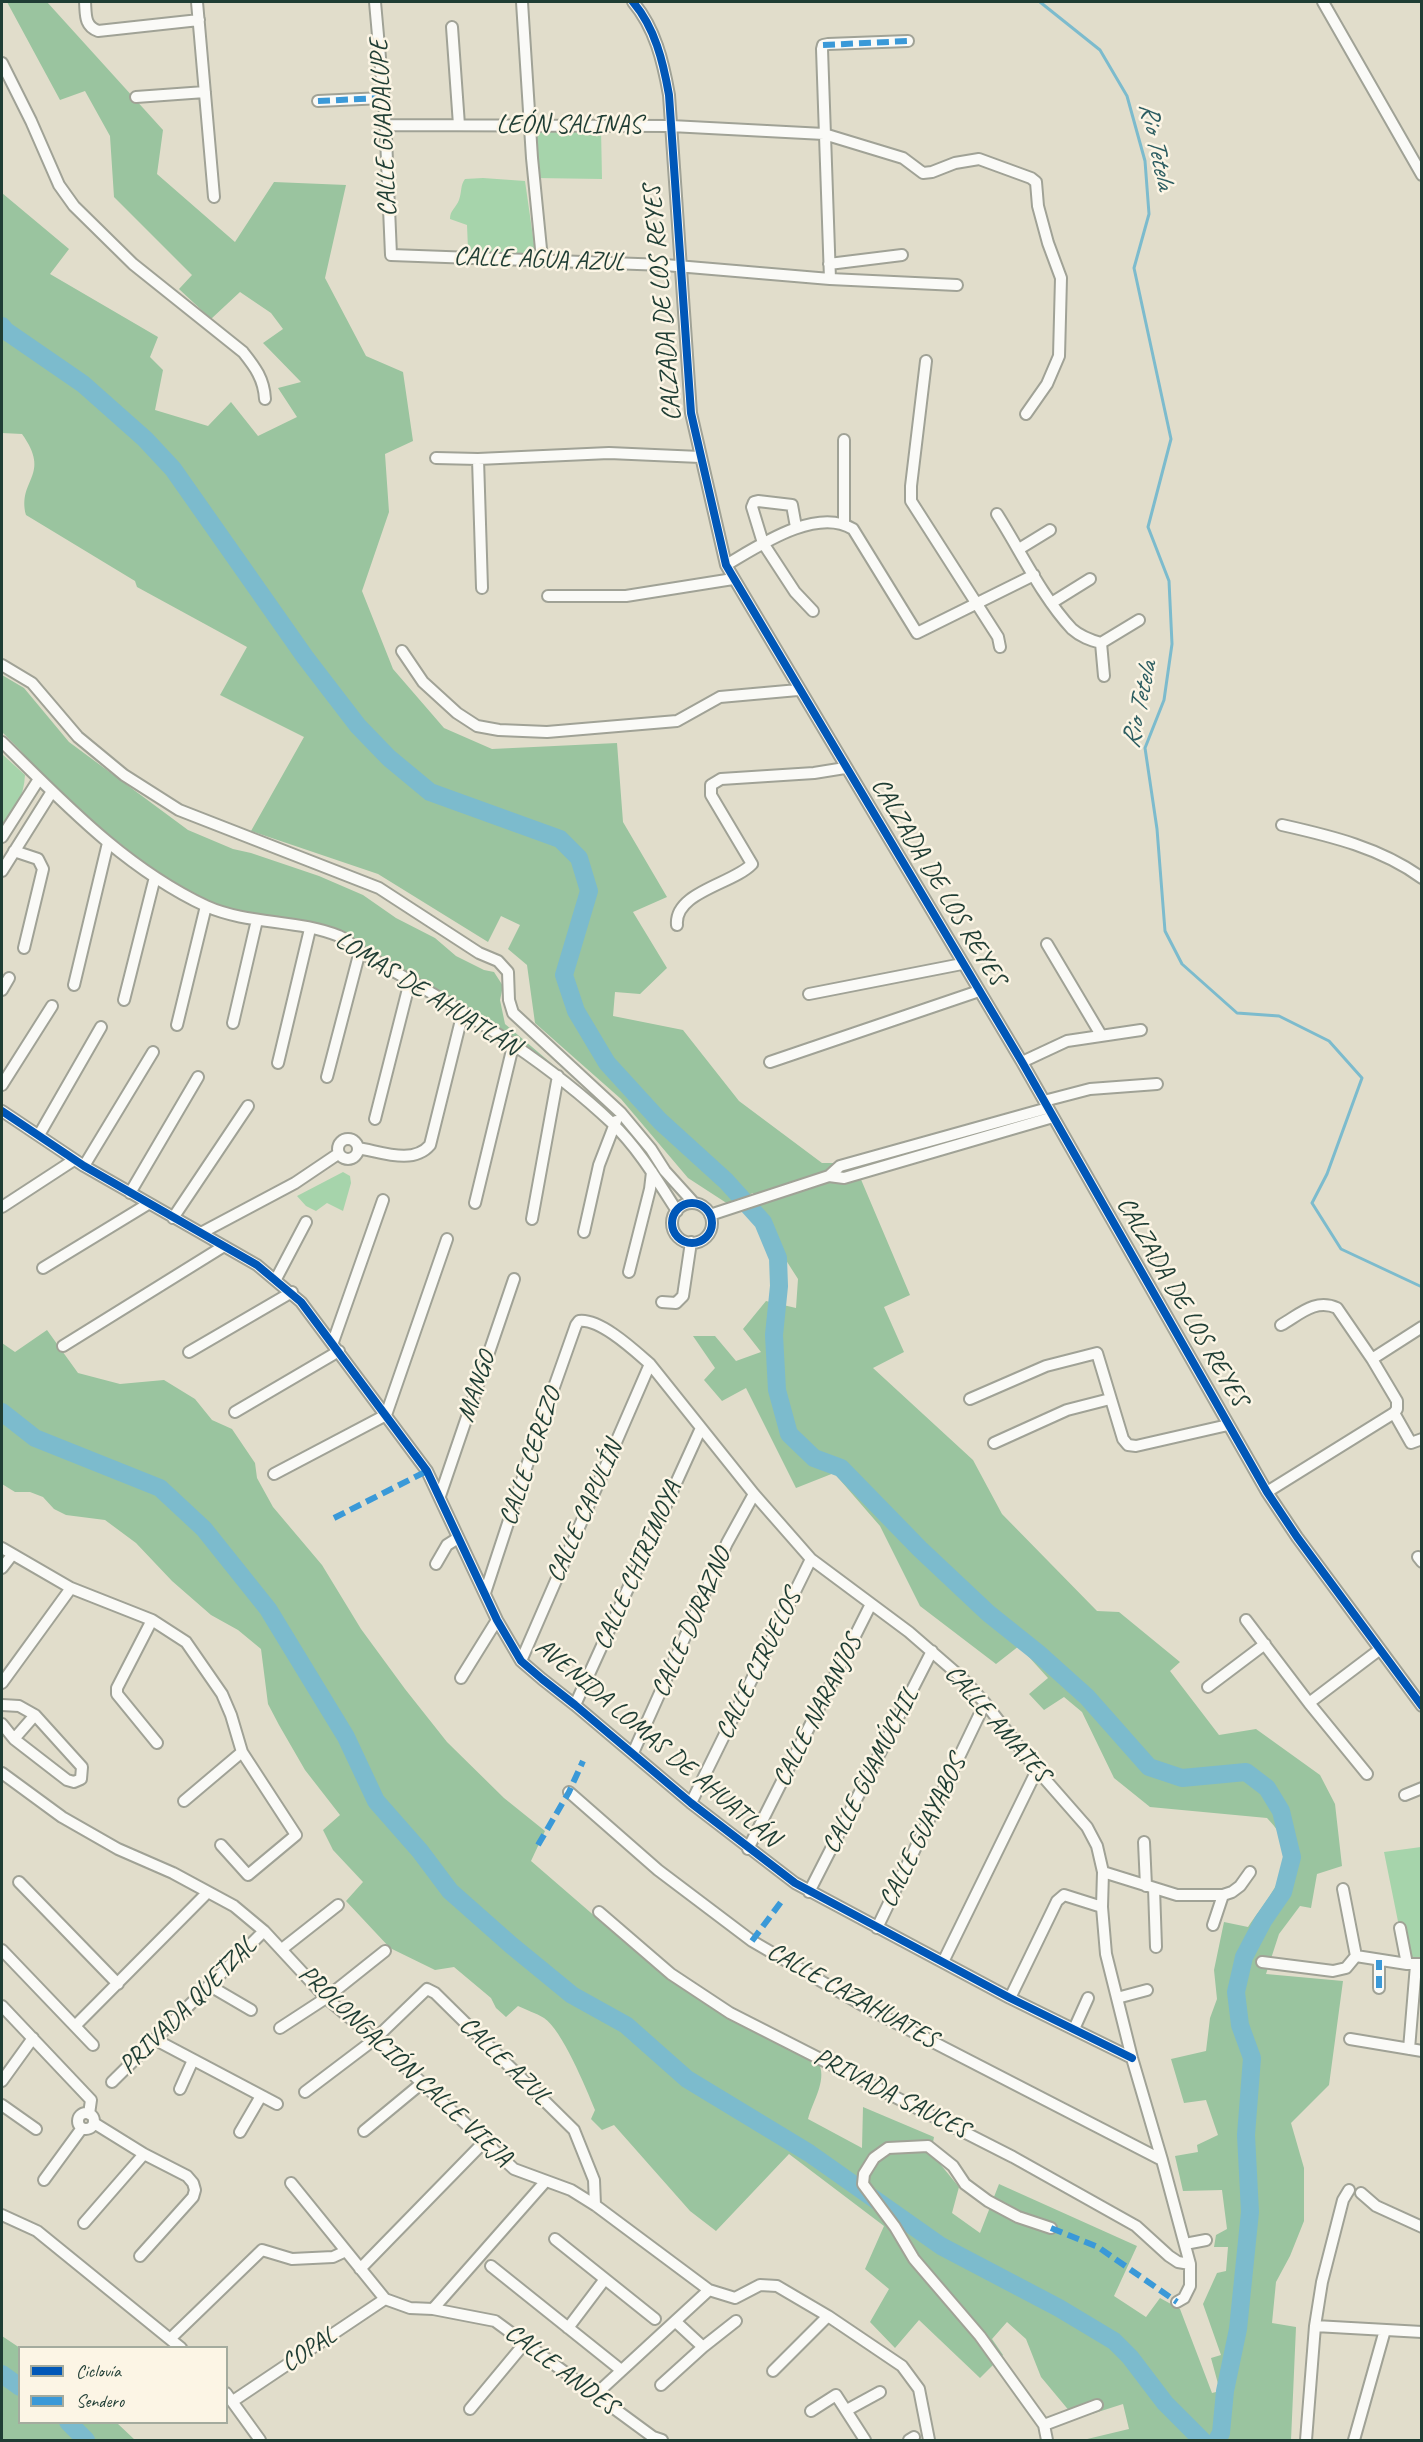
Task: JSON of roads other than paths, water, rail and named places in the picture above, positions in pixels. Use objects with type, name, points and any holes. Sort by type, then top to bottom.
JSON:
[{"type":"street","points":[[85,2],[88,24],[91,28],[109,31],[200,20]]},
{"type":"street","points":[[197,2],[214,196]]},
{"type":"street","name":"CALLE GUADALUPE","points":[[375,2],[386,125],[392,255]]},
{"type":"street","points":[[522,2],[542,259]]},
{"type":"street","name":"CALZADA DE LOS REYES","points":[[633,2],[654,36],[663,62],[671,126],[691,413],[726,566],[1022,1062],[1268,1492],[1297,1537],[1422,1706]]},
{"type":"street","points":[[1323,2],[1422,175]]},
{"type":"street","points":[[452,27],[459,125]]},
{"type":"street","points":[[830,279],[823,45],[908,41]]},
{"type":"street","points":[[2,63],[18,92],[59,185],[74,206],[133,264],[243,352],[254,365],[264,384],[265,399]]},
{"type":"street","points":[[136,97],[205,92]]},
{"type":"street","points":[[318,101],[383,98]]},
{"type":"street","name":"LEÓN SALINAS","points":[[386,125],[671,126],[824,134],[903,158],[923,172],[932,172],[956,163],[979,159],[1031,178],[1035,182],[1038,206],[1048,243],[1058,263],[1061,278],[1059,356],[1047,384],[1026,414]]},
{"type":"street","name":"CALLE AGUA AZUL","points":[[392,255],[665,265],[830,279],[957,285]]},
{"type":"street","points":[[829,264],[902,255]]},
{"type":"street","points":[[926,362],[911,501],[998,637],[1000,647]]},
{"type":"street","points":[[844,440],[844,524]]},
{"type":"street","points":[[436,458],[477,459],[609,453],[700,457]]},
{"type":"street","points":[[477,459],[482,588]]},
{"type":"street","points":[[795,527],[792,505],[754,502],[752,507],[763,543],[795,592],[813,611]]},
{"type":"street","points":[[997,514],[1053,602],[1073,629],[1086,639],[1101,643],[1138,620]]},
{"type":"street","points":[[726,566],[763,543],[795,527],[844,524],[853,529],[917,633],[1034,575]]},
{"type":"street","points":[[1019,549],[1050,530]]},
{"type":"street","points":[[548,596],[626,596],[733,579]]},
{"type":"street","points":[[1053,602],[1090,579]]},
{"type":"street","points":[[1101,643],[1104,676]]},
{"type":"street","points":[[402,651],[423,682],[457,713],[477,726],[499,730],[547,732],[677,722],[720,697],[798,690]]},
{"type":"street","points":[[2,665],[32,683],[78,737],[124,775],[179,810],[379,888],[479,953],[498,961],[508,972],[509,1000],[513,1013],[621,1113],[665,1171],[694,1203]]},
{"type":"street","name":"LOMAS DE AHUATLÁN","points":[[2,742],[51,793],[108,843],[155,877],[206,906],[229,914],[341,936],[360,951],[463,1012],[558,1076],[613,1124],[652,1172],[677,1211]]},
{"type":"street","points":[[677,925],[676,921],[683,904],[752,864],[711,795],[711,785],[721,779],[814,773],[845,768]]},
{"type":"street","points":[[2,837],[39,778]]},
{"type":"street","points":[[2,871],[51,793]]},
{"type":"street","points":[[1282,825],[1342,838],[1403,865],[1422,878]]},
{"type":"street","points":[[74,985],[108,843]]},
{"type":"street","points":[[15,851],[38,859],[43,869],[24,948]]},
{"type":"street","points":[[124,1000],[155,877]]},
{"type":"street","points":[[177,1025],[206,906]]},
{"type":"street","points":[[233,1023],[257,920]]},
{"type":"street","points":[[278,1063],[310,929]]},
{"type":"street","points":[[1047,944],[1101,1035]]},
{"type":"street","points":[[327,1077],[360,951]]},
{"type":"street","points":[[809,994],[962,964]]},
{"type":"street","points":[[2,990],[9,978]]},
{"type":"street","points":[[375,1119],[410,981]]},
{"type":"street","points":[[770,1062],[979,991]]},
{"type":"street","points":[[2,1085],[52,1006]]},
{"type":"street","points":[[358,1148],[411,1157],[423,1154],[430,1145],[463,1012]]},
{"type":"street","points":[[39,1135],[101,1027]]},
{"type":"street","points":[[1022,1062],[1067,1041],[1141,1030]]},
{"type":"street","points":[[476,1203],[513,1046]]},
{"type":"street","points":[[2,1207],[79,1163],[153,1052]]},
{"type":"street","points":[[532,1218],[558,1076]]},
{"type":"street","points":[[130,1193],[198,1077]]},
{"type":"street","points":[[710,1215],[829,1176],[840,1166],[1048,1109],[1090,1089],[1157,1084]]},
{"type":"street","points":[[173,1218],[248,1106]]},
{"type":"street","points":[[584,1232],[599,1166],[613,1124],[621,1113]]},
{"type":"street","name":"AVENIDA LOMAS DE AHUATLÁN","points":[[4,1115],[39,1135],[79,1163],[224,1246],[276,1279],[292,1292],[336,1347],[427,1471],[497,1620],[521,1660],[691,1803],[748,1849],[809,1892],[1010,1998],[1132,2058]]},
{"type":"street","points":[[345,1140],[356,1143],[358,1148],[356,1155],[351,1160],[343,1159],[338,1154],[337,1148],[345,1140]]},
{"type":"street","points":[[201,1233],[295,1183],[338,1154]]},
{"type":"street","points":[[629,1272],[650,1189],[652,1172],[665,1171]]},
{"type":"street","points":[[236,1412],[336,1347],[383,1200]]},
{"type":"street","points":[[694,1203],[701,1205],[712,1221],[708,1234],[698,1242],[685,1241],[675,1233],[672,1222],[677,1211],[687,1204],[694,1203]]},
{"type":"street","points":[[43,1268],[148,1204]]},
{"type":"street","points":[[276,1279],[306,1222]]},
{"type":"street","points":[[274,1474],[386,1415],[447,1239]]},
{"type":"street","points":[[662,1302],[675,1303],[683,1296],[691,1242]]},
{"type":"street","points":[[63,1346],[224,1246]]},
{"type":"street","name":"MANGO","points":[[440,1496],[514,1279]]},
{"type":"street","points":[[189,1352],[292,1292]]},
{"type":"street","points":[[1268,1492],[1397,1409],[1397,1401],[1372,1359],[1336,1308],[1327,1304],[1316,1304],[1281,1325]]},
{"type":"street","name":"CALLE AMATES","points":[[579,1321],[584,1320],[606,1330],[632,1347],[650,1364],[754,1494],[811,1558],[932,1651],[986,1703],[1037,1770],[1087,1827],[1097,1846],[1103,1872],[1102,1907],[1106,1954],[1132,2058],[1190,2264]]},
{"type":"street","name":"CALLE CEREZO","points":[[485,1593],[536,1438],[579,1321]]},
{"type":"street","points":[[1372,1359],[1422,1327]]},
{"type":"street","points":[[970,1399],[1046,1366],[1096,1353],[1123,1439],[1128,1445],[1136,1446],[1228,1425]]},
{"type":"street","name":"CALLE CAPULÍN","points":[[521,1660],[650,1364]]},
{"type":"street","points":[[994,1443],[1067,1410],[1110,1399]]},
{"type":"street","points":[[1394,1413],[1411,1443],[1422,1438]]},
{"type":"street","name":"CALLE CHIRIMOYA","points":[[576,1705],[700,1428]]},
{"type":"street","name":"CALLE DURAZNO","points":[[633,1753],[727,1543],[754,1494]]},
{"type":"street","points":[[436,1564],[447,1545],[458,1538]]},
{"type":"street","points":[[2,1548],[71,1588],[152,1620],[186,1642],[222,1694],[242,1752],[296,1835],[248,1875],[221,1845]]},
{"type":"street","points":[[2,1568],[12,1555]]},
{"type":"street","name":"CALLE CIRUELOS","points":[[691,1803],[811,1558]]},
{"type":"street","points":[[2,1683],[71,1588]]},
{"type":"street","name":"CALLE NARANJOS","points":[[748,1849],[871,1605]]},
{"type":"street","points":[[152,1620],[117,1688],[117,1694],[157,1743]]},
{"type":"street","points":[[461,1678],[497,1620]]},
{"type":"street","points":[[1246,1620],[1367,1774]]},
{"type":"street","points":[[1208,1687],[1265,1644]]},
{"type":"street","points":[[1309,1703],[1379,1650]]},
{"type":"street","name":"CALLE GUAMÚCHIL","points":[[809,1892],[932,1651]]},
{"type":"street","name":"CALLE GUAYABOS","points":[[877,1928],[986,1703]]},
{"type":"street","points":[[2,1705],[19,1706],[35,1715],[82,1767],[81,1779],[74,1782],[67,1780],[14,1738],[2,1724]]},
{"type":"street","points":[[14,1738],[35,1715]]},
{"type":"street","points":[[184,1801],[242,1752]]},
{"type":"street","points":[[943,1962],[1037,1770]]},
{"type":"street","name":"PROLONGACIÓN CALLE VIEJA","points":[[2,1773],[71,1822],[118,1849],[173,1873],[234,1906],[264,1931],[326,1998],[375,2039],[514,2169],[571,2190],[595,2205],[710,2290],[735,2298],[760,2285],[771,2284],[828,2316],[907,2371],[919,2389],[929,2440]]},
{"type":"street","points":[[1405,1795],[1422,1788]]},
{"type":"street","name":"CALLE CAZAHUATES","points":[[569,1792],[658,1870],[752,1941],[869,2009],[1162,2160]]},
{"type":"street","points":[[1144,1842],[1156,1947]]},
{"type":"street","points":[[1103,1872],[1177,1895],[1223,1895],[1240,1886],[1250,1872]]},
{"type":"street","points":[[19,1882],[118,1984]]},
{"type":"street","points":[[1343,1889],[1356,1956]]},
{"type":"street","points":[[75,2026],[208,1892]]},
{"type":"street","points":[[1010,1998],[1057,1901],[1064,1895],[1102,1907]]},
{"type":"street","points":[[1213,1925],[1223,1895]]},
{"type":"street","points":[[282,1949],[338,1905]]},
{"type":"street","name":"PRIVADA SAUCES","points":[[599,1912],[671,1974],[730,2013],[1013,2157],[1136,2226],[1169,2256],[1178,2262],[1190,2264]]},
{"type":"street","points":[[1400,1928],[1415,1964],[1409,2049]]},
{"type":"street","name":"PRIVADA QUETZAL","points":[[112,2082],[264,1931]]},
{"type":"street","points":[[2,1950],[93,2045]]},
{"type":"street","points":[[280,2028],[326,1998],[385,1951]]},
{"type":"street","points":[[1356,1956],[1415,1964]]},
{"type":"street","points":[[1262,1962],[1333,1971],[1346,1968],[1356,1956]]},
{"type":"street","points":[[1379,1960],[1379,1988]]},
{"type":"street","points":[[210,1986],[252,2010]]},
{"type":"street","name":"CALLE AZUL","points":[[305,2092],[375,2039],[421,1992],[427,1989],[435,1993],[574,2130],[594,2180],[595,2205]]},
{"type":"street","points":[[1117,1998],[1147,1990]]},
{"type":"street","points":[[1074,2030],[1088,1998]]},
{"type":"street","points":[[2,2006],[91,2100],[91,2119],[86,2129],[82,2128],[44,2180]]},
{"type":"street","points":[[2,2081],[33,2038]]},
{"type":"street","points":[[1350,2039],[1422,2051]]},
{"type":"street","points":[[156,2040],[277,2104]]},
{"type":"street","points":[[180,2089],[192,2060]]},
{"type":"street","points":[[364,2131],[422,2082]]},
{"type":"street","points":[[240,2132],[261,2096]]},
{"type":"street","points":[[2,2105],[36,2129]]},
{"type":"street","points":[[91,2119],[144,2154],[187,2176],[193,2183],[195,2190],[193,2197],[140,2256]]},
{"type":"street","points":[[360,2269],[484,2142]]},
{"type":"street","points":[[1047,2440],[1044,2425],[980,2336],[925,2273],[895,2227],[866,2189],[864,2174],[874,2158],[888,2148],[928,2146],[953,2166],[965,2184],[988,2201],[1018,2217],[1051,2228]]},
{"type":"street","points":[[84,2223],[144,2154]]},
{"type":"street","points":[[433,2309],[545,2182]]},
{"type":"street","points":[[291,2183],[385,2299]]},
{"type":"street","points":[[1306,2440],[1315,2326],[1322,2282],[1343,2200],[1349,2190]]},
{"type":"street","points":[[1361,2193],[1376,2206],[1422,2227]]},
{"type":"street","points":[[2,2215],[37,2231],[179,2346]]},
{"type":"street","points":[[555,2239],[655,2319]]},
{"type":"street","points":[[1185,2244],[1206,2240]]},
{"type":"street","points":[[171,2338],[262,2250],[292,2259],[333,2257],[346,2251]]},
{"type":"street","points":[[1177,2301],[1184,2298],[1190,2286],[1190,2264]]},
{"type":"street","points":[[492,2266],[621,2370]]},
{"type":"street","points":[[568,2328],[605,2279]]},
{"type":"street","points":[[595,2395],[710,2290]]},
{"type":"street","name":"CALLE ANDES","points":[[385,2299],[410,2308],[433,2309],[495,2321],[655,2439]]},
{"type":"street","name":"COPAL","points":[[230,2397],[385,2299]]},
{"type":"street","points":[[773,2371],[828,2316]]},
{"type":"street","points":[[661,2385],[736,2320]]},
{"type":"street","points":[[676,2322],[703,2347]]},
{"type":"street","points":[[1315,2326],[1422,2331]]},
{"type":"street","points":[[1354,2440],[1385,2330]]},
{"type":"street","points":[[470,2409],[524,2344]]},
{"type":"street","points":[[847,2410],[880,2392]]},
{"type":"street","points":[[811,2411],[836,2395],[865,2440]]},
{"type":"street","points":[[230,2397],[260,2440]]},
{"type":"street","points":[[1044,2425],[1097,2405]]},
{"type":"waterway","name":"Rio Tetela","points":[[1040,2],[1100,50],[1127,96],[1145,161],[1149,214],[1134,268],[1171,439],[1148,527],[1169,581],[1172,644],[1164,700],[1145,748],[1157,829],[1165,931],[1182,964],[1237,1013],[1279,1016],[1329,1041],[1362,1078],[1327,1174],[1312,1203],[1341,1249],[1422,1287]]},
{"type":"waterway","points":[[2,326],[83,384],[145,439],[173,469],[305,657],[358,726],[389,758],[430,792],[560,839],[579,858],[589,891],[564,975],[576,1011],[607,1063],[660,1121],[726,1181],[763,1222],[778,1258],[779,1286],[774,1335],[777,1390],[789,1434],[814,1458],[841,1468],[920,1549],[988,1613],[1038,1653],[1087,1697],[1149,1767],[1182,1778],[1246,1772],[1267,1788],[1281,1811],[1292,1857],[1283,1892],[1263,1921],[1244,1957],[1236,1992],[1240,2025],[1252,2058],[1246,2135],[1250,2212],[1238,2329],[1225,2391],[1221,2433],[1217,2440]]},
{"type":"waterway","points":[[2,1412],[35,1438],[160,1488],[204,1529],[268,1609],[346,1737],[376,1801],[420,1851],[450,1891],[511,1945],[572,1995],[626,2025],[687,2079],[809,2153],[941,2246],[1059,2308],[1114,2341],[1130,2357],[1165,2403],[1202,2440]]},
{"type":"waterway","points":[[2,2374],[18,2386]]},
{"type":"waterway","points":[[70,2424],[86,2440]]}]
